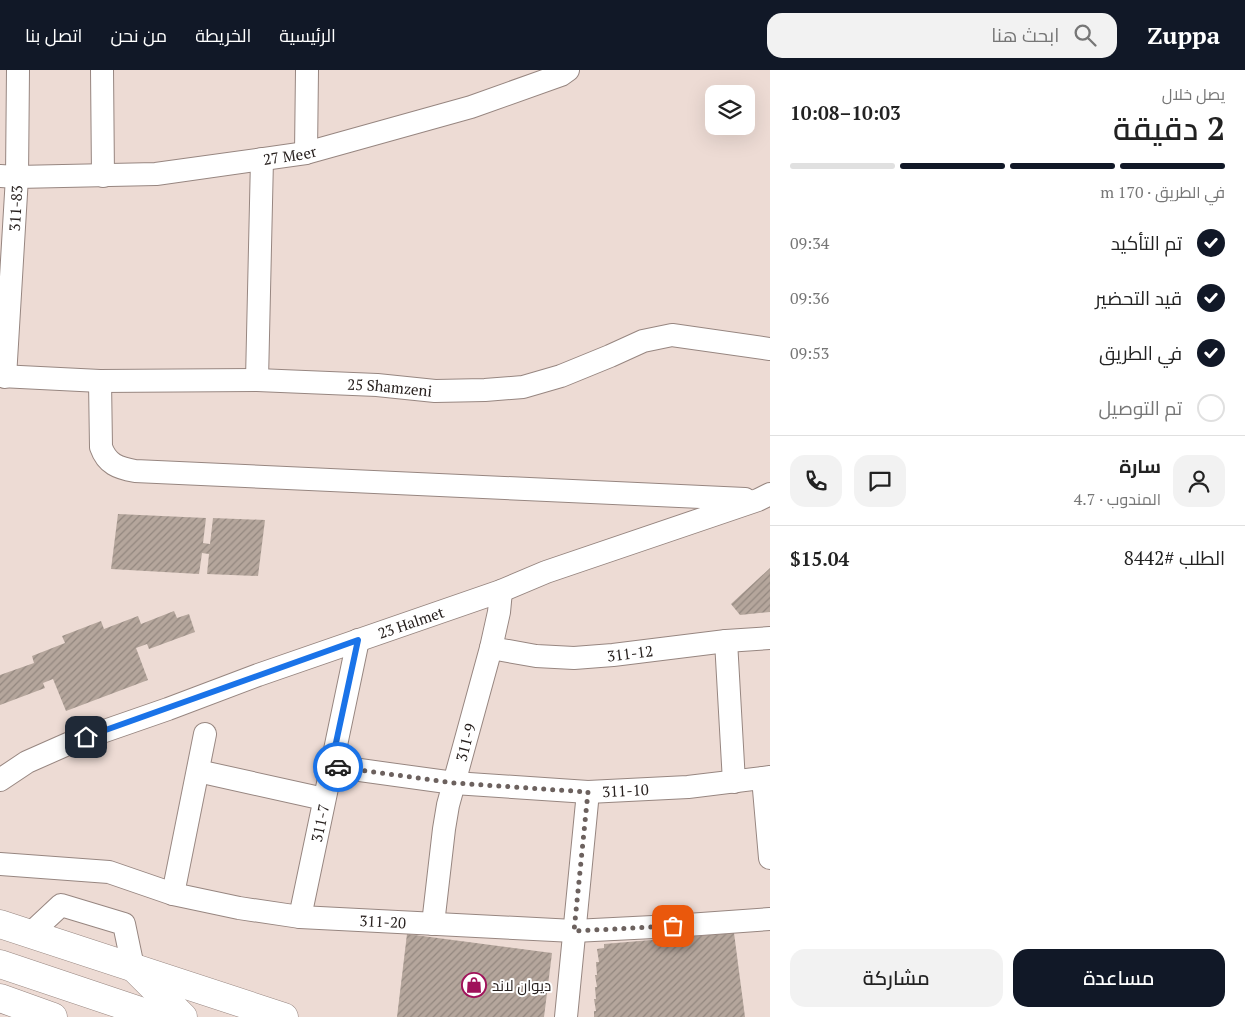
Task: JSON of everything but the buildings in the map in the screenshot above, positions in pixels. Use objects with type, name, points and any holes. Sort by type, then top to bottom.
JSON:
[{"type":"main road","points":[[0,924],[284,1017]]},
{"type":"main road","points":[[0,964],[158,1017]]},
{"type":"main road","points":[[133,967],[183,1017]]},
{"type":"main road","points":[[0,998],[53,1017]]},
{"type":"street","name":"311-83","points":[[3,377],[9,177],[18,70]]},
{"type":"street","points":[[102,70],[103,176]]},
{"type":"street","points":[[306,153],[307,70]]},
{"type":"street","name":"27 Meer","points":[[9,177],[156,174],[306,153],[471,107],[563,72]]},
{"type":"street","points":[[257,380],[262,159]]},
{"type":"street","name":"25 Shamzeni","points":[[3,377],[100,381],[257,380],[377,385],[435,391],[485,390],[524,386],[561,376],[643,341],[672,335],[770,350]]},
{"type":"street","points":[[100,381],[101,447],[110,463],[122,469],[764,497]]},
{"type":"street","name":"23 Halmet","points":[[0,780],[27,762],[70,743],[501,591],[546,572],[764,497]]},
{"type":"street","name":"311-9","points":[[433,924],[448,805],[491,648],[499,612],[501,591]]},
{"type":"street","name":"311-12","points":[[491,648],[536,656],[574,658],[770,638]]},
{"type":"street","name":"311-7","points":[[300,917],[358,640]]},
{"type":"street","points":[[726,641],[734,782]]},
{"type":"street","points":[[173,894],[205,734]]},
{"type":"street","name":"311-10","points":[[331,766],[454,783],[588,792],[688,788],[766,778]]},
{"type":"street","points":[[198,771],[324,799]]},
{"type":"street","points":[[766,778],[770,858]]},
{"type":"street","points":[[566,1017],[588,792]]},
{"type":"street","name":"311-20","points":[[0,864],[109,872],[173,894],[239,908],[300,917],[574,931],[770,919]]},
{"type":"street","points":[[30,934],[61,905],[124,924],[133,967]]},
{"type":"way so far","points":[[338,767],[454,783],[588,792],[574,931],[673,926]]},
{"type":"place","name":"دیوان لاند","points":[[474,985]]},
{"type":"route","points":[[86,737],[358,640],[331,766],[338,767]]}]
